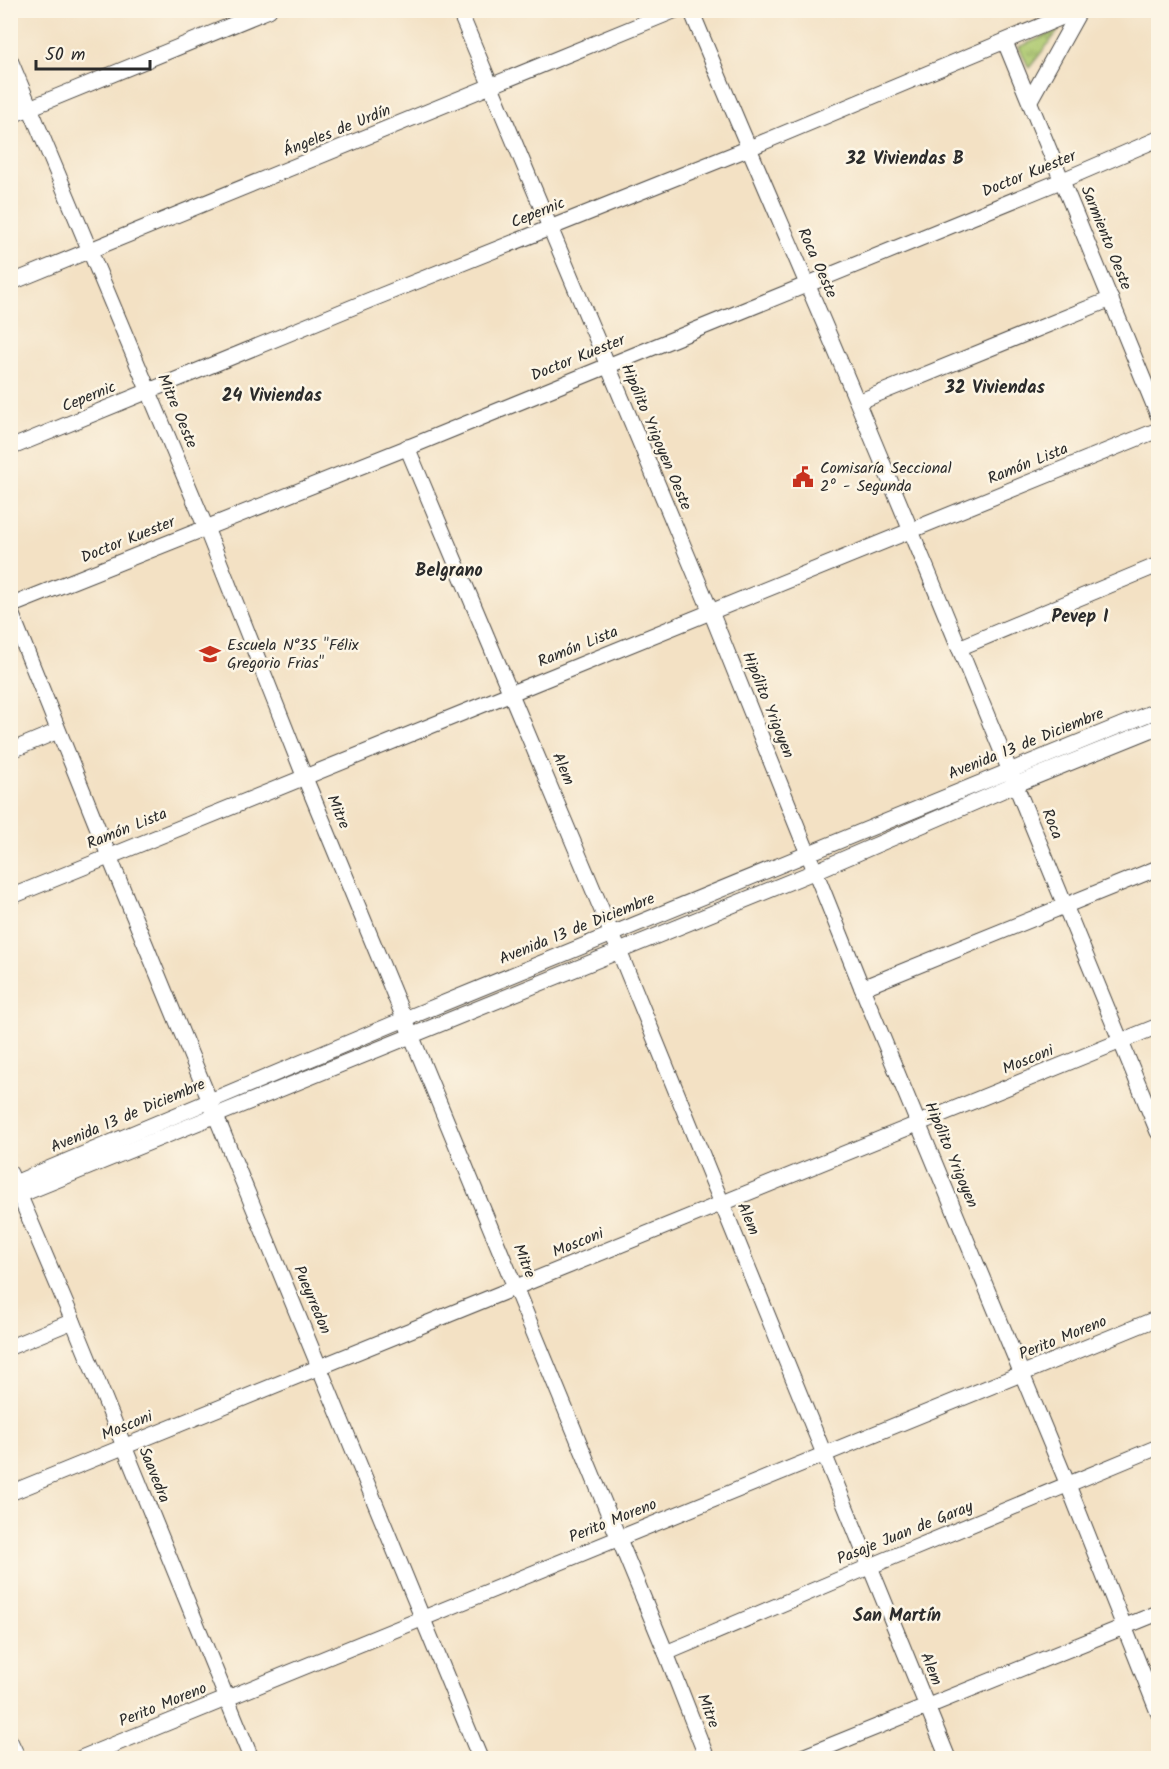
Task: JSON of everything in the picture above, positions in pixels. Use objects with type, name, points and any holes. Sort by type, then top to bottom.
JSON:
[{"type":"street","points":[[10,116],[269,10]]},
{"type":"street","name":"Hipólito Yrigoyen Oeste","points":[[459,10],[606,366],[711,612]]},
{"type":"street","name":"Ángeles de Urdín","points":[[10,283],[676,10]]},
{"type":"street","name":"Roca Oeste","points":[[691,10],[747,149],[858,402],[910,531]]},
{"type":"street","name":"Cepernic","points":[[10,447],[747,149],[1080,10]]},
{"type":"street","name":"Cepernic","points":[[1030,100],[1080,10]]},
{"type":"street","name":"Sarmiento Oeste","points":[[1005,42],[1158,415]]},
{"type":"street","name":"Mitre Oeste","points":[[10,60],[206,528],[305,778]]},
{"type":"street","name":"Doctor Kuester","points":[[10,608],[1063,180],[1158,139]]},
{"type":"street","points":[[858,402],[1111,299]]},
{"type":"street","name":"Ramón Lista","points":[[10,897],[1158,430]]},
{"type":"street","name":"Alem","points":[[407,447],[619,951],[948,1758]]},
{"type":"street","name":"Roca","points":[[910,531],[1014,777],[1158,1132]]},
{"type":"street","points":[[959,648],[1158,566]]},
{"type":"street","name":"Pueyrredon","points":[[10,608],[108,856],[480,1758]]},
{"type":"street","name":"Hipólito Yrigoyen","points":[[711,612],[862,988],[1068,1485],[1158,1712]]},
{"type":"street","name":"Avenida 13 de Diciembre","points":[[13,1187],[215,1116],[816,871],[1158,710]]},
{"type":"street","name":"Avenida 13 de Diciembre","points":[[13,1187],[405,1019],[809,854],[1014,777],[1158,727]]},
{"type":"street","points":[[10,751],[58,731]]},
{"type":"street","name":"Mitre","points":[[305,778],[666,1653],[707,1758]]},
{"type":"street","points":[[862,988],[1158,868]]},
{"type":"street","name":"Mosconi","points":[[10,1493],[1158,1026]]},
{"type":"street","name":"Saavedra","points":[[13,1187],[73,1321],[251,1758]]},
{"type":"street","name":"Perito Moreno","points":[[81,1758],[1158,1318]]},
{"type":"street","points":[[10,1347],[73,1321]]},
{"type":"street","name":"Pasaje Juan de Garay","points":[[666,1653],[1158,1447]]},
{"type":"street","points":[[800,1758],[1158,1613]]},
{"type":"street","points":[[10,1742],[18,1758]]},
{"type":"green space","points":[[1059,30],[1029,68],[1019,47]]},
{"type":"place","name":"Comisaría Seccional 2º - Segunda","points":[[803,477]]},
{"type":"place","name":"Escuela N°35 \"Félix Gregorio Frias\"","points":[[210,654]]},
{"type":"district","name":"32 Viviendas B","points":[[905,159]]},
{"type":"district","name":"32 Viviendas","points":[[995,388]]},
{"type":"district","name":"24 Viviendas","points":[[272,396]]},
{"type":"district","name":"Belgrano","points":[[449,571]]},
{"type":"district","name":"Pevep I","points":[[1080,617]]},
{"type":"district","name":"San Martín","points":[[897,1616]]}]
